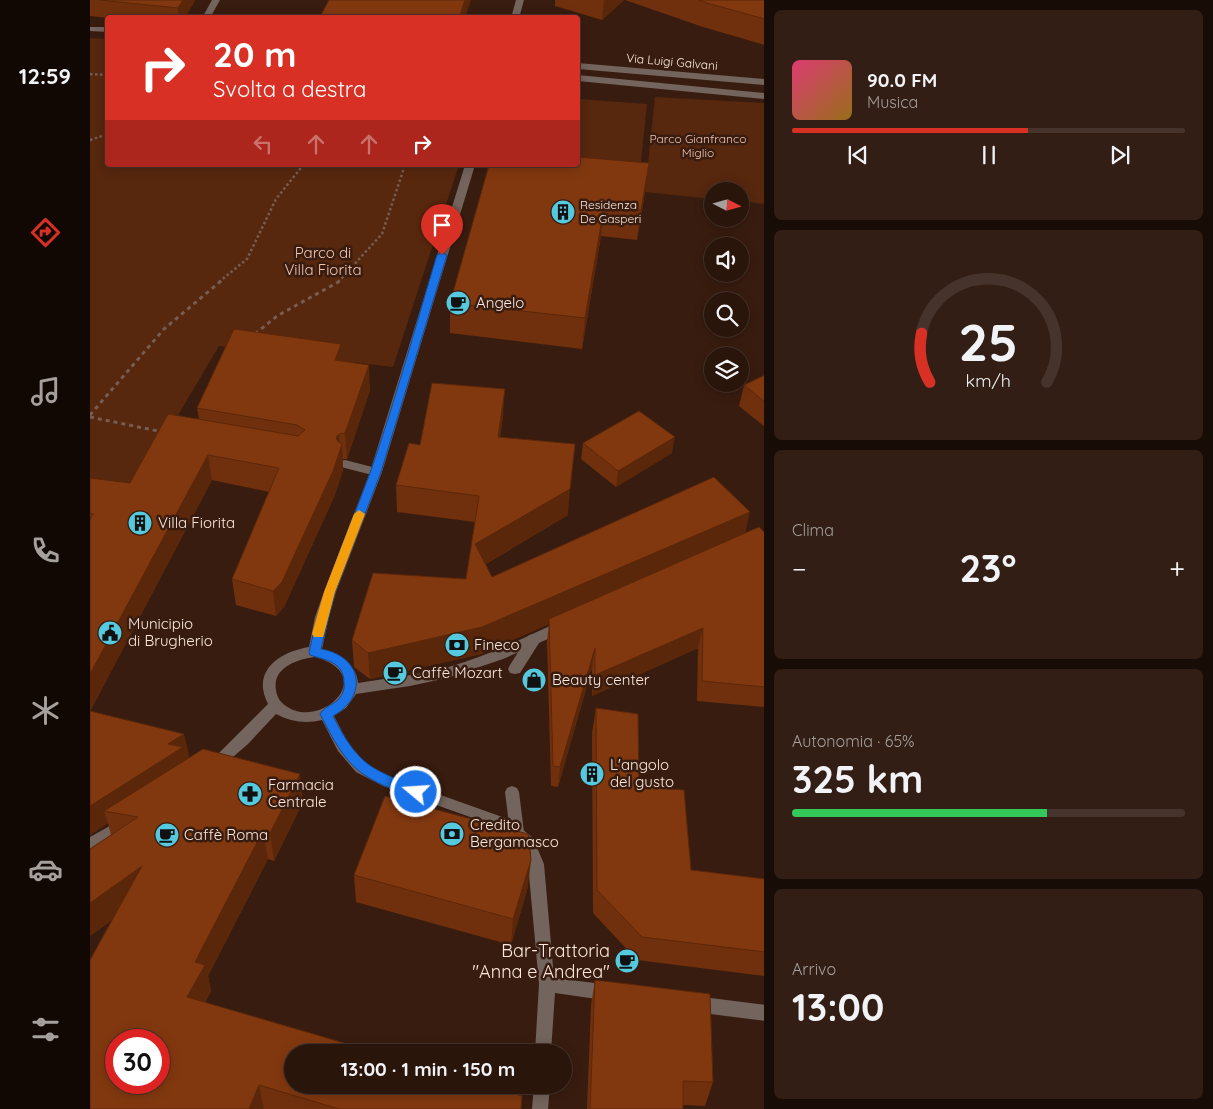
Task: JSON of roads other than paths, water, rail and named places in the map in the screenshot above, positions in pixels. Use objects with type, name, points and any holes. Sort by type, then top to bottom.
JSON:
[{"type":"street","points":[[208,15],[216,0]]},
{"type":"street","points":[[516,15],[520,0]]},
{"type":"street","points":[[90,29],[105,30]]},
{"type":"street","name":"Via Luigi Galvani","points":[[580,66],[764,82]]},
{"type":"street","points":[[580,78],[764,96]]},
{"type":"street","points":[[315,652],[326,605],[376,472],[469,167]]},
{"type":"street","points":[[345,464],[376,472]]},
{"type":"street","points":[[351,689],[451,672],[484,660],[578,619]]},
{"type":"street","points":[[515,669],[534,639]]},
{"type":"street","points":[[315,652],[328,654],[347,668],[351,689],[346,699],[337,708],[326,714],[299,717],[286,713],[276,705],[270,696],[269,685],[271,674],[278,665],[289,657],[301,653],[315,652]]},
{"type":"street","points":[[200,775],[232,751],[276,705]]},
{"type":"street","points":[[326,714],[343,746],[361,768],[374,776],[398,786],[485,814],[518,832],[528,843],[536,864],[547,984],[543,1044]]},
{"type":"street","points":[[512,792],[518,832]]},
{"type":"street","points":[[90,845],[135,817]]},
{"type":"street","points":[[547,984],[626,995]]},
{"type":"street","points":[[676,1001],[764,1013]]},
{"type":"street","points":[[540,1109],[541,1094]]},
{"type":"place","name":"Residenza De Gasperi","points":[[563,212]]},
{"type":"place","name":"Angelo","points":[[458,303]]},
{"type":"place","name":"Villa Fiorita","points":[[140,523]]},
{"type":"place","name":"Municipio di Brugherio","points":[[110,633]]},
{"type":"place","name":"Fineco","points":[[457,645]]},
{"type":"place","name":"Caffè Mozart","points":[[395,673]]},
{"type":"place","name":"Beauty center","points":[[534,680]]},
{"type":"place","name":"L'angolo del gusto","points":[[592,774]]},
{"type":"place","name":"Farmacia Centrale","points":[[250,794]]},
{"type":"place","name":"Credito Bergamasco","points":[[452,834]]},
{"type":"place","name":"Caffè Roma","points":[[167,835]]},
{"type":"place","name":"Bar-Trattoria \"Anna e Andrea\"","points":[[627,961]]},
{"type":"park label","name":"Parco Gianfranco Miglio","points":[[698,146]]},
{"type":"park label","name":"Parco di Villa Fiorita","points":[[323,262]]}]
